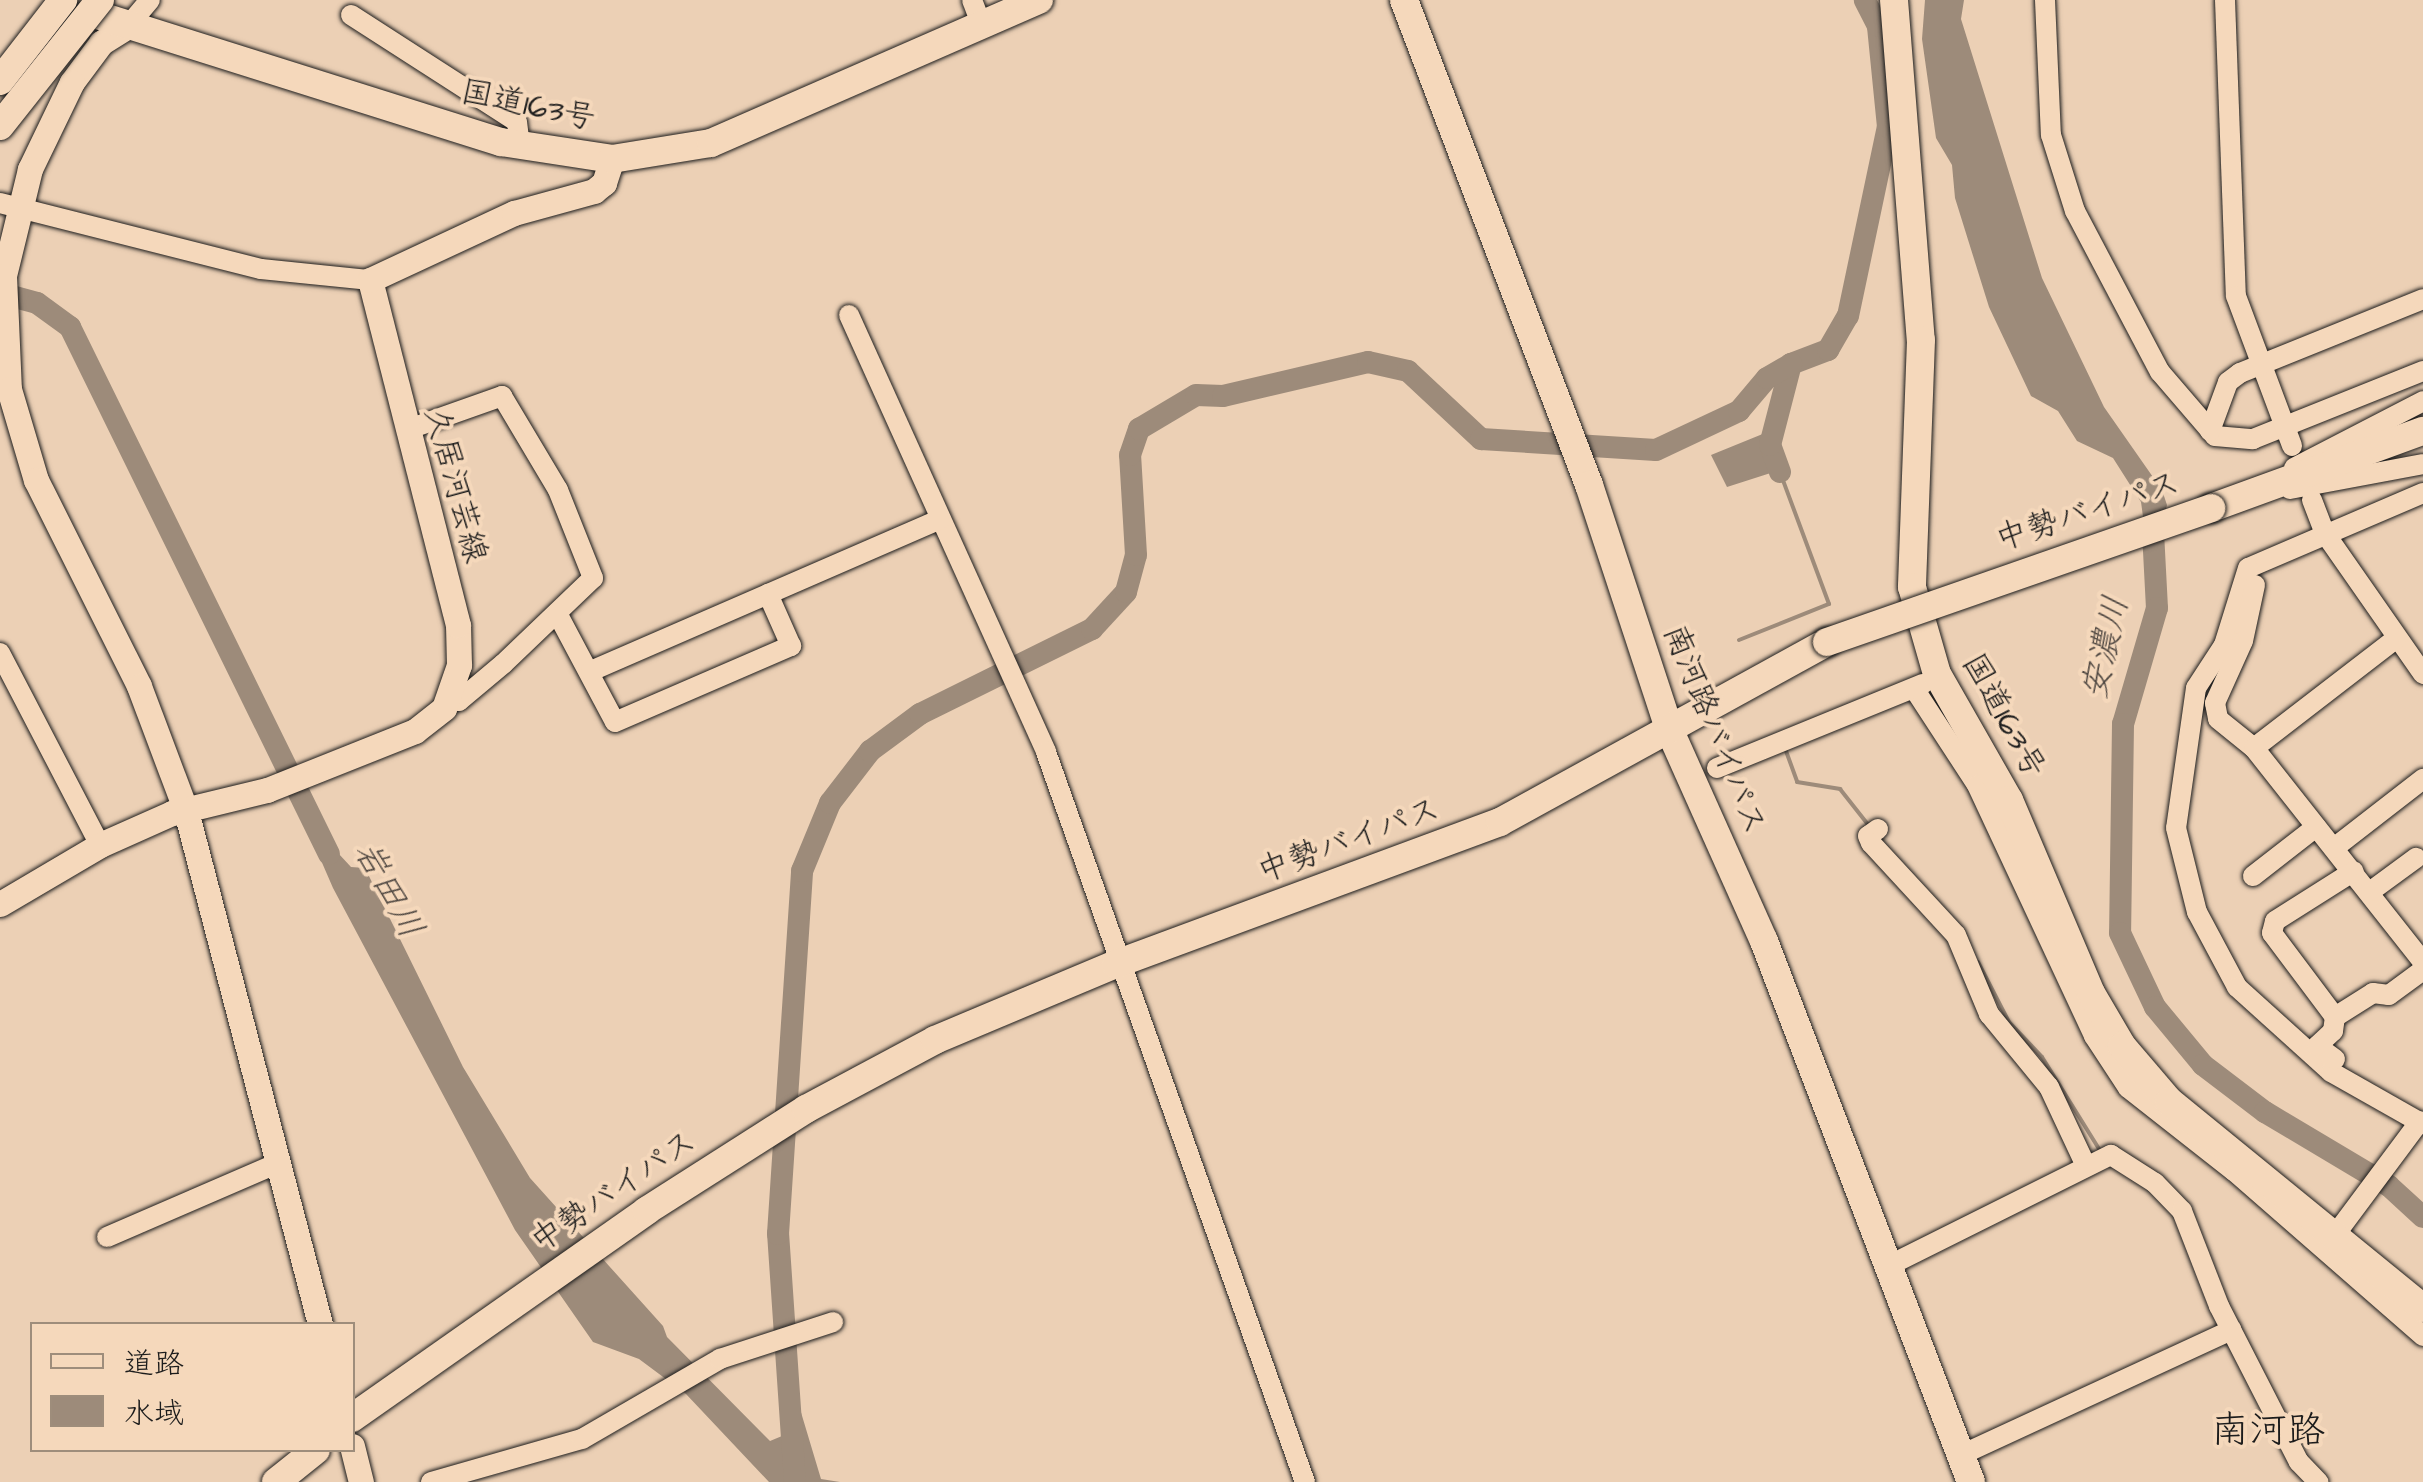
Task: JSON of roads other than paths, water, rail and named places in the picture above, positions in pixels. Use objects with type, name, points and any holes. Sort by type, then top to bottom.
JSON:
[{"type":"highway","name":"国道163号","points":[[49,0],[520,146],[612,159],[725,137],[976,12],[1039,0]]},
{"type":"highway","points":[[0,82],[63,0]]},
{"type":"highway","points":[[0,126],[100,0]]},
{"type":"highway","name":"南河路バイパス","points":[[1404,0],[1589,485],[1670,730],[1764,941],[1971,1482]]},
{"type":"highway","name":"国道163号","points":[[1894,0],[1921,340],[1912,586],[1926,682],[2010,800],[2091,994],[2122,1046],[2169,1101],[2339,1229],[2423,1308]]},
{"type":"highway","name":"中勢バイパス","points":[[355,1416],[646,1211],[753,1141],[951,1032],[1116,964],[1500,822],[1828,642],[2423,430]]},
{"type":"highway","points":[[276,1482],[314,1452]]},
{"type":"main road","points":[[128,26],[101,43],[72,82],[11,210],[4,276],[4,362],[16,421],[36,480],[139,686],[186,811],[319,1322]]},
{"type":"main road","points":[[370,280],[514,213],[594,191],[604,184],[612,159]]},
{"type":"main road","name":"久居河芸線","points":[[370,280],[458,626],[459,665],[449,700]]},
{"type":"main road","points":[[0,904],[100,846],[186,811],[267,790],[415,731],[449,700]]},
{"type":"main road","points":[[353,1452],[360,1482]]},
{"type":"street","points":[[128,26],[150,0]]},
{"type":"street","points":[[2044,0],[2051,134],[2075,211],[2160,372],[2210,431],[2230,442],[2288,436],[2423,371]]},
{"type":"street","points":[[2226,0],[2236,296],[2288,436]]},
{"type":"street","points":[[351,16],[517,122],[520,146]]},
{"type":"street","points":[[11,210],[261,269],[370,280]]},
{"type":"street","points":[[2210,431],[2228,382],[2262,364],[2423,299]]},
{"type":"street","points":[[848,315],[1018,689],[1306,1482]]},
{"type":"street","points":[[408,428],[502,396],[541,456],[589,556],[593,578],[459,701],[449,700]]},
{"type":"street","points":[[2248,494],[2423,401]]},
{"type":"street","points":[[2248,494],[2423,464]]},
{"type":"street","points":[[2339,1229],[2420,1121],[2331,1072],[2248,1000],[2208,941],[2182,866],[2177,814],[2196,688],[2224,645],[2248,568],[2324,532],[2423,493]]},
{"type":"street","points":[[2312,500],[2324,532],[2423,674]]},
{"type":"street","points":[[591,672],[940,519]]},
{"type":"street","points":[[2258,563],[2250,620],[2215,704],[2218,719],[2254,748],[2370,891],[2423,966],[2388,994],[2373,993],[2335,1017]]},
{"type":"street","points":[[557,612],[616,722],[790,646],[768,594]]},
{"type":"street","points":[[2254,748],[2397,638]]},
{"type":"street","points":[[0,653],[6,681],[100,846]]},
{"type":"street","points":[[1717,768],[1926,682],[2094,1036],[2128,1088],[2234,1170],[2423,1336]]},
{"type":"street","points":[[2334,848],[2423,779]]},
{"type":"street","points":[[2254,876],[2316,827]]},
{"type":"street","points":[[1873,833],[1956,936],[1989,1014],[2049,1087],[2085,1164]]},
{"type":"street","points":[[2370,891],[2416,858]]},
{"type":"street","points":[[2354,871],[2276,921],[2272,932],[2335,1017],[2333,1031],[2317,1046],[2396,1106]]},
{"type":"street","points":[[1890,1265],[2111,1154],[2175,1202],[2196,1236],[2232,1330],[2299,1462],[2318,1482]]},
{"type":"street","points":[[107,1238],[276,1164]]},
{"type":"street","points":[[431,1482],[582,1439],[714,1362],[755,1345],[833,1322]]},
{"type":"street","points":[[1961,1455],[2232,1330]]},
{"type":"water","points":[[1925,0],[1964,0],[1961,19],[2042,278],[2104,407],[2162,490],[2167,505],[2151,575],[2141,502],[2113,458],[2077,441],[2058,411],[2031,396],[1989,307],[1955,198],[1952,165],[1936,138],[1922,39]]},
{"type":"water","points":[[1772,411],[1782,414],[1779,449],[1786,468],[1727,487],[1711,455],[1770,431]]},
{"type":"water","points":[[300,812],[351,867],[365,868],[463,1067],[530,1178],[663,1326],[667,1337],[770,1441],[782,1436],[791,1379],[821,1479],[840,1482],[769,1482],[686,1394],[639,1359],[593,1342],[515,1230],[333,888]]},
{"type":"waterway","points":[[1780,472],[1770,445],[1791,364],[1828,350],[1848,316],[1888,127],[1878,26],[1865,0]]},
{"type":"waterway","name":"岩田川","points":[[0,293],[37,303],[70,327],[329,854]]},
{"type":"waterway","points":[[795,1482],[778,1234],[802,871],[830,803],[870,751],[920,714],[1092,629],[1126,592],[1136,555],[1130,455],[1139,429],[1196,395],[1223,396],[1368,362],[1408,371],[1481,439],[1656,450],[1739,411],[1767,378],[1791,364]]},
{"type":"waterway","points":[[1739,640],[1829,604],[1780,472]]},
{"type":"waterway","name":"安濃川","points":[[2153,532],[2157,608],[2123,724],[2120,933],[2155,1007],[2203,1065],[2265,1112],[2389,1186],[2423,1217]]},
{"type":"waterway","points":[[1786,751],[1797,782],[1840,789],[1870,827]]},
{"type":"waterway","points":[[1978,962],[2009,1022],[2042,1057],[2099,1149]]},
{"type":"district","name":"南河路","points":[[2268,1432]]}]
